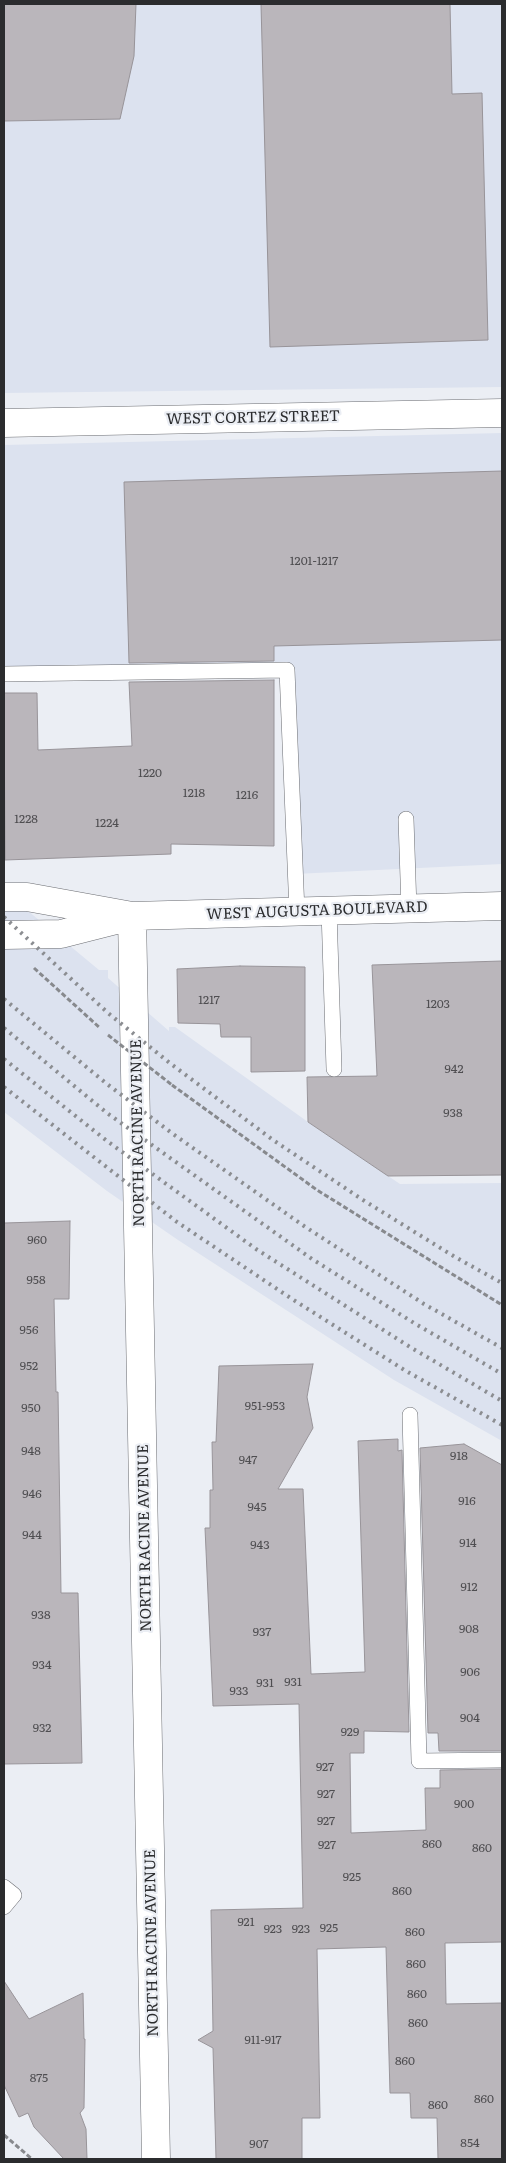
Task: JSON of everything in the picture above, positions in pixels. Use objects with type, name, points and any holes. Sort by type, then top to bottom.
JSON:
[{"type":"street","name":"WEST CORTEZ STREET","points":[[4,423],[502,413]]},
{"type":"street","name":"WEST AUGUSTA BOULEVARD","points":[[4,897],[27,897],[132,916],[502,906]]},
{"type":"street","name":"WEST AUGUSTA BOULEVARD","points":[[4,935],[61,934],[132,916]]},
{"type":"street","name":"NORTH RACINE AVENUE","points":[[132,916],[156,2159]]},
{"type":"lane","points":[[4,674],[287,670],[297,912]]},
{"type":"lane","points":[[406,819],[409,908]]},
{"type":"lane","points":[[329,910],[334,1069]]},
{"type":"lane","points":[[410,1415],[419,1761],[502,1760]]},
{"type":"lane","points":[[4,1887],[14,1895],[4,1907]]},
{"type":"path","points":[[30,965],[108,1035],[172,1085],[317,1190],[502,1305]]},
{"type":"path","points":[[4,2135],[32,2159]]},
{"type":"shaded area","points":[[4,4],[502,4],[502,387],[4,393]]},
{"type":"shaded area","points":[[502,433],[502,864],[295,874],[287,670],[4,674],[4,445]]},
{"type":"shaded area","points":[[4,891],[99,970],[108,970],[108,978],[169,1031],[169,1027],[175,1027],[308,1122],[400,1184],[502,1183],[502,1441],[394,1380],[178,1240],[107,1191],[4,1112]]},
{"type":"building","points":[[4,4],[136,4],[134,56],[120,119],[4,121]]},
{"type":"building","points":[[261,4],[450,4],[452,94],[482,93],[488,340],[270,347]]},
{"type":"building","points":[[502,471],[502,640],[274,646],[274,661],[129,663],[124,482]]},
{"type":"building","points":[[274,680],[274,846],[171,844],[171,854],[5,860],[4,693],[37,693],[38,750],[132,746],[129,682]]},
{"type":"building","points":[[502,961],[502,1175],[388,1176],[308,1122],[307,1077],[377,1076],[372,965]]},
{"type":"building","points":[[240,966],[305,967],[305,1071],[251,1072],[251,1037],[221,1037],[220,1024],[178,1023],[177,969]]},
{"type":"building","points":[[70,1221],[69,1299],[54,1299],[56,1392],[58,1392],[61,1593],[78,1593],[82,1763],[4,1764],[4,1223]]},
{"type":"building","points":[[313,1364],[307,1397],[313,1428],[278,1489],[303,1489],[311,1674],[365,1672],[358,1441],[398,1439],[398,1451],[402,1450],[409,1732],[364,1731],[364,1753],[350,1753],[351,1833],[426,1830],[425,1788],[440,1788],[440,1770],[502,1769],[502,1942],[445,1943],[446,2004],[502,2003],[502,2159],[438,2159],[437,2118],[411,2118],[410,2093],[390,2093],[386,1947],[317,1949],[320,2118],[302,2118],[302,2159],[216,2159],[213,2048],[198,2040],[213,2031],[211,1910],[303,1908],[299,1704],[213,1706],[205,1528],[210,1528],[210,1490],[213,1490],[212,1442],[216,1442],[219,1366]]},
{"type":"building","points":[[464,1444],[502,1465],[502,1751],[439,1751],[438,1733],[428,1733],[420,1448]]},
{"type":"building","points":[[4,1981],[29,2019],[83,1993],[85,2039],[84,2108],[80,2113],[86,2129],[87,2159],[64,2159],[34,2127],[28,2113],[19,2117],[4,2085]]},
{"type":"railway","points":[[4,917],[108,1013],[171,1064],[273,1140],[363,1200],[455,1257],[502,1283]]},
{"type":"railway","points":[[4,999],[107,1084],[173,1134],[304,1226],[424,1304],[502,1348]]},
{"type":"railway","points":[[4,1028],[107,1113],[312,1259],[414,1323],[502,1374]]},
{"type":"railway","points":[[4,1059],[107,1141],[256,1249],[410,1347],[502,1401]]},
{"type":"railway","points":[[4,1087],[177,1222],[292,1299],[406,1371],[502,1425]]}]
